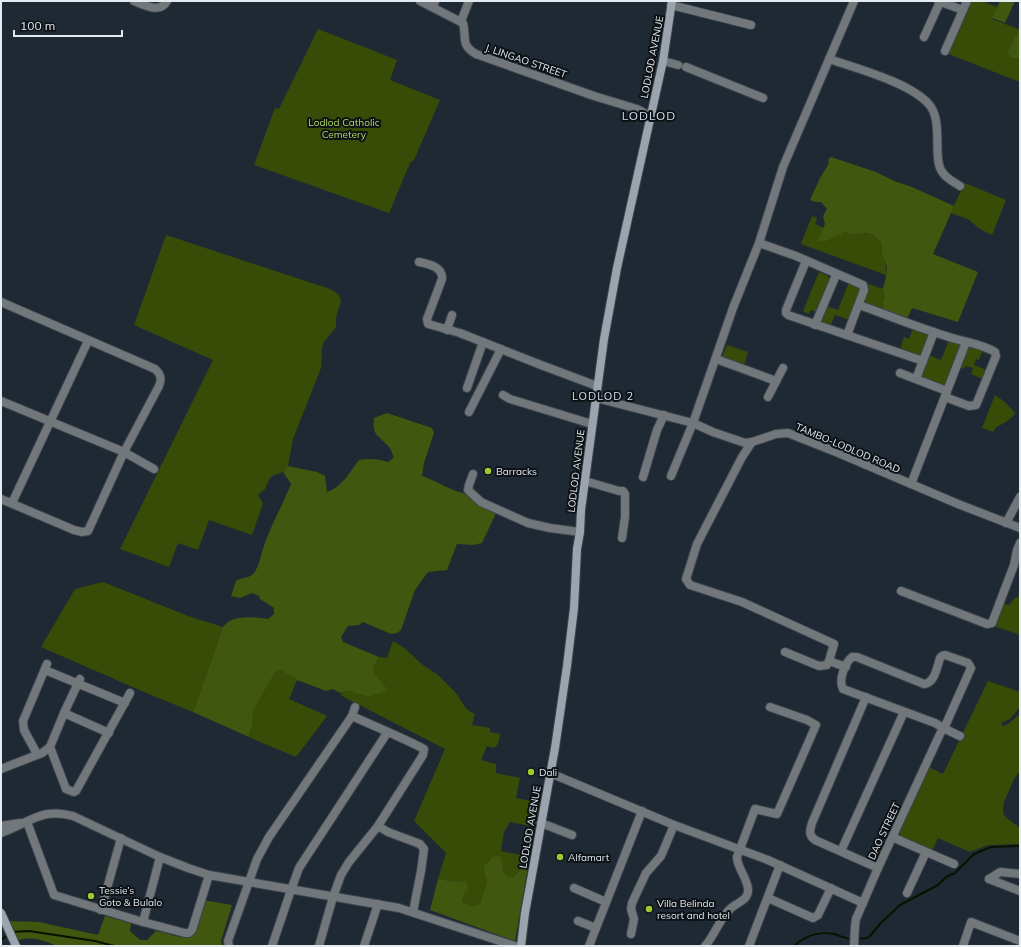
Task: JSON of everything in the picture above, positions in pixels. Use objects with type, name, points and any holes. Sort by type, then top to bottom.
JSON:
[{"type":"main road","name":"LODLOD AVENUE","points":[[521,946],[525,913],[567,666],[574,608],[577,550],[603,344],[617,268],[663,61],[672,3]]},
{"type":"main road","points":[[2,916],[15,944]]},
{"type":"street","points":[[134,1],[160,8],[166,4],[167,1]]},
{"type":"street","points":[[420,1],[434,4],[461,21],[470,1]]},
{"type":"street","points":[[671,476],[693,423],[733,308],[759,243],[783,167],[854,1]]},
{"type":"street","points":[[924,37],[939,1],[963,10]]},
{"type":"street","points":[[945,52],[967,1]]},
{"type":"street","points":[[672,3],[751,25]]},
{"type":"street","name":"J. LINGAO STREET","points":[[461,21],[464,23],[464,40],[466,46],[476,54],[637,110],[650,116]]},
{"type":"street","points":[[829,59],[887,80],[924,99],[931,107],[935,118],[938,138],[938,162],[940,168],[945,176],[960,186]]},
{"type":"street","points":[[663,61],[682,66],[763,98]]},
{"type":"street","points":[[759,243],[796,256],[836,275],[862,284],[864,290],[847,335]]},
{"type":"street","points":[[806,261],[786,310],[786,313],[789,316],[923,361]]},
{"type":"street","points":[[419,262],[430,264],[440,270],[442,275],[442,279],[427,319],[430,324],[460,333],[597,386]]},
{"type":"street","points":[[815,325],[836,275]]},
{"type":"street","points":[[1,302],[155,369],[160,375],[161,380],[124,452],[88,531],[78,531],[1,499]]},
{"type":"street","points":[[859,305],[934,332],[974,343],[996,353],[976,405],[969,406],[916,379],[900,373]]},
{"type":"street","points":[[447,330],[452,315]]},
{"type":"street","points":[[916,379],[934,332]]},
{"type":"street","points":[[12,503],[88,341]]},
{"type":"street","points":[[467,388],[483,342]]},
{"type":"street","points":[[911,484],[966,342]]},
{"type":"street","points":[[470,412],[501,349]]},
{"type":"street","points":[[716,359],[776,381]]},
{"type":"street","points":[[768,397],[783,368]]},
{"type":"street","points":[[503,395],[510,399],[592,424]]},
{"type":"street","name":"TAMBO-LODLOD ROAD","points":[[596,398],[693,423],[745,443],[776,434],[788,433],[1006,524],[1020,528]]},
{"type":"street","points":[[1,401],[124,452],[154,469]]},
{"type":"street","points":[[643,477],[657,430],[664,415]]},
{"type":"street","points":[[752,442],[742,457],[697,544],[686,579],[690,585],[742,602],[834,644],[829,661],[827,664],[820,666],[785,652]]},
{"type":"street","points":[[473,474],[468,490],[481,502],[536,526],[580,532]]},
{"type":"street","points":[[585,481],[623,491],[625,494],[625,517],[622,538]]},
{"type":"street","points":[[1006,524],[1020,497]]},
{"type":"street","points":[[901,590],[988,624],[992,623],[1005,591],[1020,543]]},
{"type":"street","name":"DAO STREET","points":[[846,667],[852,657],[857,657],[927,684],[932,679],[942,656],[945,655],[968,663],[971,667],[971,670],[892,837],[863,903],[855,924],[854,946]]},
{"type":"street","points":[[829,661],[846,667],[842,679],[842,688],[935,723],[960,736]]},
{"type":"street","points":[[37,754],[24,730],[23,721],[46,667],[125,703]]},
{"type":"street","points":[[1,769],[42,753],[50,747],[79,681]]},
{"type":"street","points":[[50,747],[66,789],[74,792],[76,791],[130,693]]},
{"type":"street","points":[[866,697],[812,823],[810,836],[815,840],[878,868]]},
{"type":"street","points":[[229,946],[228,941],[257,859],[270,837],[352,716],[355,707]]},
{"type":"street","points":[[704,946],[713,936],[728,911],[744,900],[747,895],[747,885],[737,861],[739,849],[755,809],[777,814],[816,724],[770,708]]},
{"type":"street","points":[[841,851],[904,712]]},
{"type":"street","points":[[64,713],[109,733]]},
{"type":"street","points":[[319,946],[341,875],[349,862],[378,826],[423,755],[424,749],[352,716]]},
{"type":"street","points":[[272,946],[299,868],[387,733]]},
{"type":"street","points":[[550,773],[674,825],[780,865],[863,903]]},
{"type":"street","points":[[589,946],[642,811]]},
{"type":"street","points":[[1,833],[44,814],[63,813],[73,816],[160,857],[209,875],[378,904],[413,912],[515,946]]},
{"type":"street","points":[[27,822],[54,895],[143,922],[189,933],[192,930],[209,875]]},
{"type":"street","points":[[1,826],[27,822]]},
{"type":"street","points":[[541,823],[572,835]]},
{"type":"street","points":[[631,934],[634,919],[630,909],[632,903],[646,873],[663,852],[674,825]]},
{"type":"street","points":[[378,826],[388,832],[420,844],[424,849],[413,912]]},
{"type":"street","points":[[892,837],[954,864]]},
{"type":"street","points":[[102,910],[121,838]]},
{"type":"street","points":[[907,893],[926,852]]},
{"type":"street","points":[[143,922],[160,857]]},
{"type":"street","points":[[749,946],[780,865]]},
{"type":"street","points":[[1020,874],[1000,872],[989,879],[1020,891]]},
{"type":"street","points":[[574,888],[606,902]]},
{"type":"street","points":[[768,898],[813,918],[818,915],[830,888]]},
{"type":"street","points":[[364,946],[378,904]]},
{"type":"street","points":[[578,921],[596,928]]},
{"type":"street","points":[[963,946],[971,922],[1020,941]]},
{"type":"green space","points":[[969,1],[982,1],[997,7],[992,19],[1019,29],[1007,53],[1010,58],[1020,59],[1020,82],[946,53]]},
{"type":"green space","points":[[1000,1],[1015,1],[1005,23],[992,18]]},
{"type":"green space","name":"Lodlod Catholic Cemetery","points":[[318,29],[397,60],[390,80],[440,100],[414,160],[410,163],[389,213],[254,165],[275,108],[279,109]]},
{"type":"green space","points":[[1019,29],[1020,59],[1010,58],[1007,53]]},
{"type":"green space","points":[[831,157],[876,172],[954,206],[933,254],[978,272],[958,322],[912,308],[907,319],[884,311],[883,289],[887,267],[882,254],[882,244],[877,238],[868,233],[852,235],[845,232],[826,241],[818,241],[825,224],[823,216],[827,209],[821,202],[810,200],[828,165],[829,158]]},
{"type":"green space","points":[[965,183],[1006,200],[992,235],[980,229],[968,219],[950,213]]},
{"type":"green space","points":[[812,216],[817,218],[815,224],[824,228],[818,241],[845,232],[852,235],[868,233],[877,238],[882,244],[886,275],[801,244]]},
{"type":"green space","points":[[166,235],[330,289],[339,296],[341,300],[336,320],[336,327],[324,342],[322,347],[321,368],[293,439],[288,466],[283,472],[270,478],[265,489],[258,495],[263,503],[252,535],[209,520],[198,550],[178,543],[169,567],[120,549],[213,360],[134,325]]},
{"type":"green space","points":[[819,272],[828,276],[830,280],[817,312],[811,310],[809,314],[803,311]]},
{"type":"green space","points":[[849,282],[861,288],[849,320],[835,315],[830,327],[819,322],[826,306],[838,310]]},
{"type":"green space","points":[[868,284],[883,289],[884,311],[866,305],[862,301]]},
{"type":"green space","points":[[913,328],[930,334],[921,357],[900,350],[904,337],[909,339]]},
{"type":"green space","points":[[949,340],[961,345],[946,385],[943,386],[921,377],[928,355],[941,360]]},
{"type":"green space","points":[[727,345],[748,352],[744,365],[722,357]]},
{"type":"green space","points":[[968,346],[991,352],[993,356],[982,352],[979,360],[976,359],[974,365],[987,370],[983,379],[971,374],[973,368],[965,366],[964,369],[960,367]]},
{"type":"green space","points":[[995,395],[1005,402],[1015,413],[1009,420],[996,427],[993,432],[982,428]]},
{"type":"green space","points":[[387,413],[432,428],[434,433],[424,463],[422,476],[463,493],[496,513],[482,543],[473,545],[457,544],[447,570],[428,572],[415,590],[401,630],[397,633],[391,634],[363,622],[359,625],[348,626],[341,637],[343,642],[379,657],[373,668],[375,674],[386,687],[385,691],[368,697],[349,691],[341,693],[332,689],[326,691],[297,680],[280,670],[274,674],[253,711],[249,737],[193,712],[223,627],[234,619],[248,617],[268,619],[274,614],[274,608],[260,599],[259,596],[252,593],[240,598],[231,596],[236,581],[251,576],[258,567],[268,534],[291,484],[283,472],[288,466],[317,472],[325,476],[327,492],[337,487],[341,483],[359,460],[374,459],[388,462],[394,457],[389,447],[376,435],[374,428],[374,418]]},
{"type":"green space","points":[[103,582],[188,616],[223,627],[193,712],[41,647],[75,589]]},
{"type":"green space","points":[[1020,596],[1020,635],[994,626],[1003,604],[1009,605],[1014,599]]},
{"type":"green space","points":[[393,641],[403,647],[423,665],[438,675],[456,693],[465,707],[475,714],[472,725],[490,728],[490,732],[500,734],[498,744],[494,748],[487,746],[481,760],[496,764],[496,773],[520,778],[516,798],[541,803],[536,827],[510,822],[504,832],[501,851],[530,857],[528,867],[523,868],[513,877],[508,877],[503,871],[501,856],[483,868],[487,882],[480,904],[473,906],[462,902],[465,881],[457,882],[438,879],[446,853],[414,821],[445,749],[342,696],[341,693],[349,691],[368,697],[386,687],[375,674],[373,668],[379,657],[387,658]]},
{"type":"green space","points":[[280,670],[297,680],[289,699],[327,716],[296,757],[249,737],[252,725],[252,711],[274,674]]},
{"type":"green space","points":[[988,681],[1020,692],[1020,707],[1010,719],[1001,723],[1003,726],[1008,724],[1020,714],[1020,771],[1014,779],[1004,802],[1003,810],[1004,815],[1020,828],[1020,844],[988,845],[970,852],[938,838],[932,851],[899,836],[900,828],[929,767],[943,774]]},
{"type":"green space","points":[[501,856],[503,871],[508,877],[513,877],[523,868],[528,867],[515,941],[430,910],[438,879],[457,882],[465,881],[468,885],[468,890],[464,893],[462,902],[473,906],[480,904],[487,882],[483,868],[493,857]]},
{"type":"green space","points":[[203,900],[232,905],[221,941],[222,946],[57,946],[38,939],[28,938],[18,940],[10,921],[39,922],[98,935],[105,916],[131,923],[130,931],[140,940],[147,940],[156,931],[186,937],[190,936]]},
{"type":"waterway","points":[[857,939],[867,938],[870,936],[900,905],[938,885],[946,877],[955,873],[973,855],[991,847],[1020,846]]},
{"type":"waterway","points":[[12,932],[29,931],[95,941],[114,946]]},
{"type":"waterway","points":[[794,946],[803,939],[812,935],[823,933],[853,939]]},
{"type":"waterway","points":[[1,940],[9,934]]},
{"type":"place","name":"Barracks","points":[[488,471]]},
{"type":"place","name":"Dali","points":[[531,772]]},
{"type":"place","name":"Alfamart","points":[[560,857]]},
{"type":"place","name":"Tessie’s Goto & Bulalo","points":[[91,896]]},
{"type":"place","name":"Villa Belinda resort and hotel","points":[[649,909]]},
{"type":"district","name":"LODLOD","points":[[649,115]]},
{"type":"district","name":"LODLOD 2","points":[[603,396]]}]
